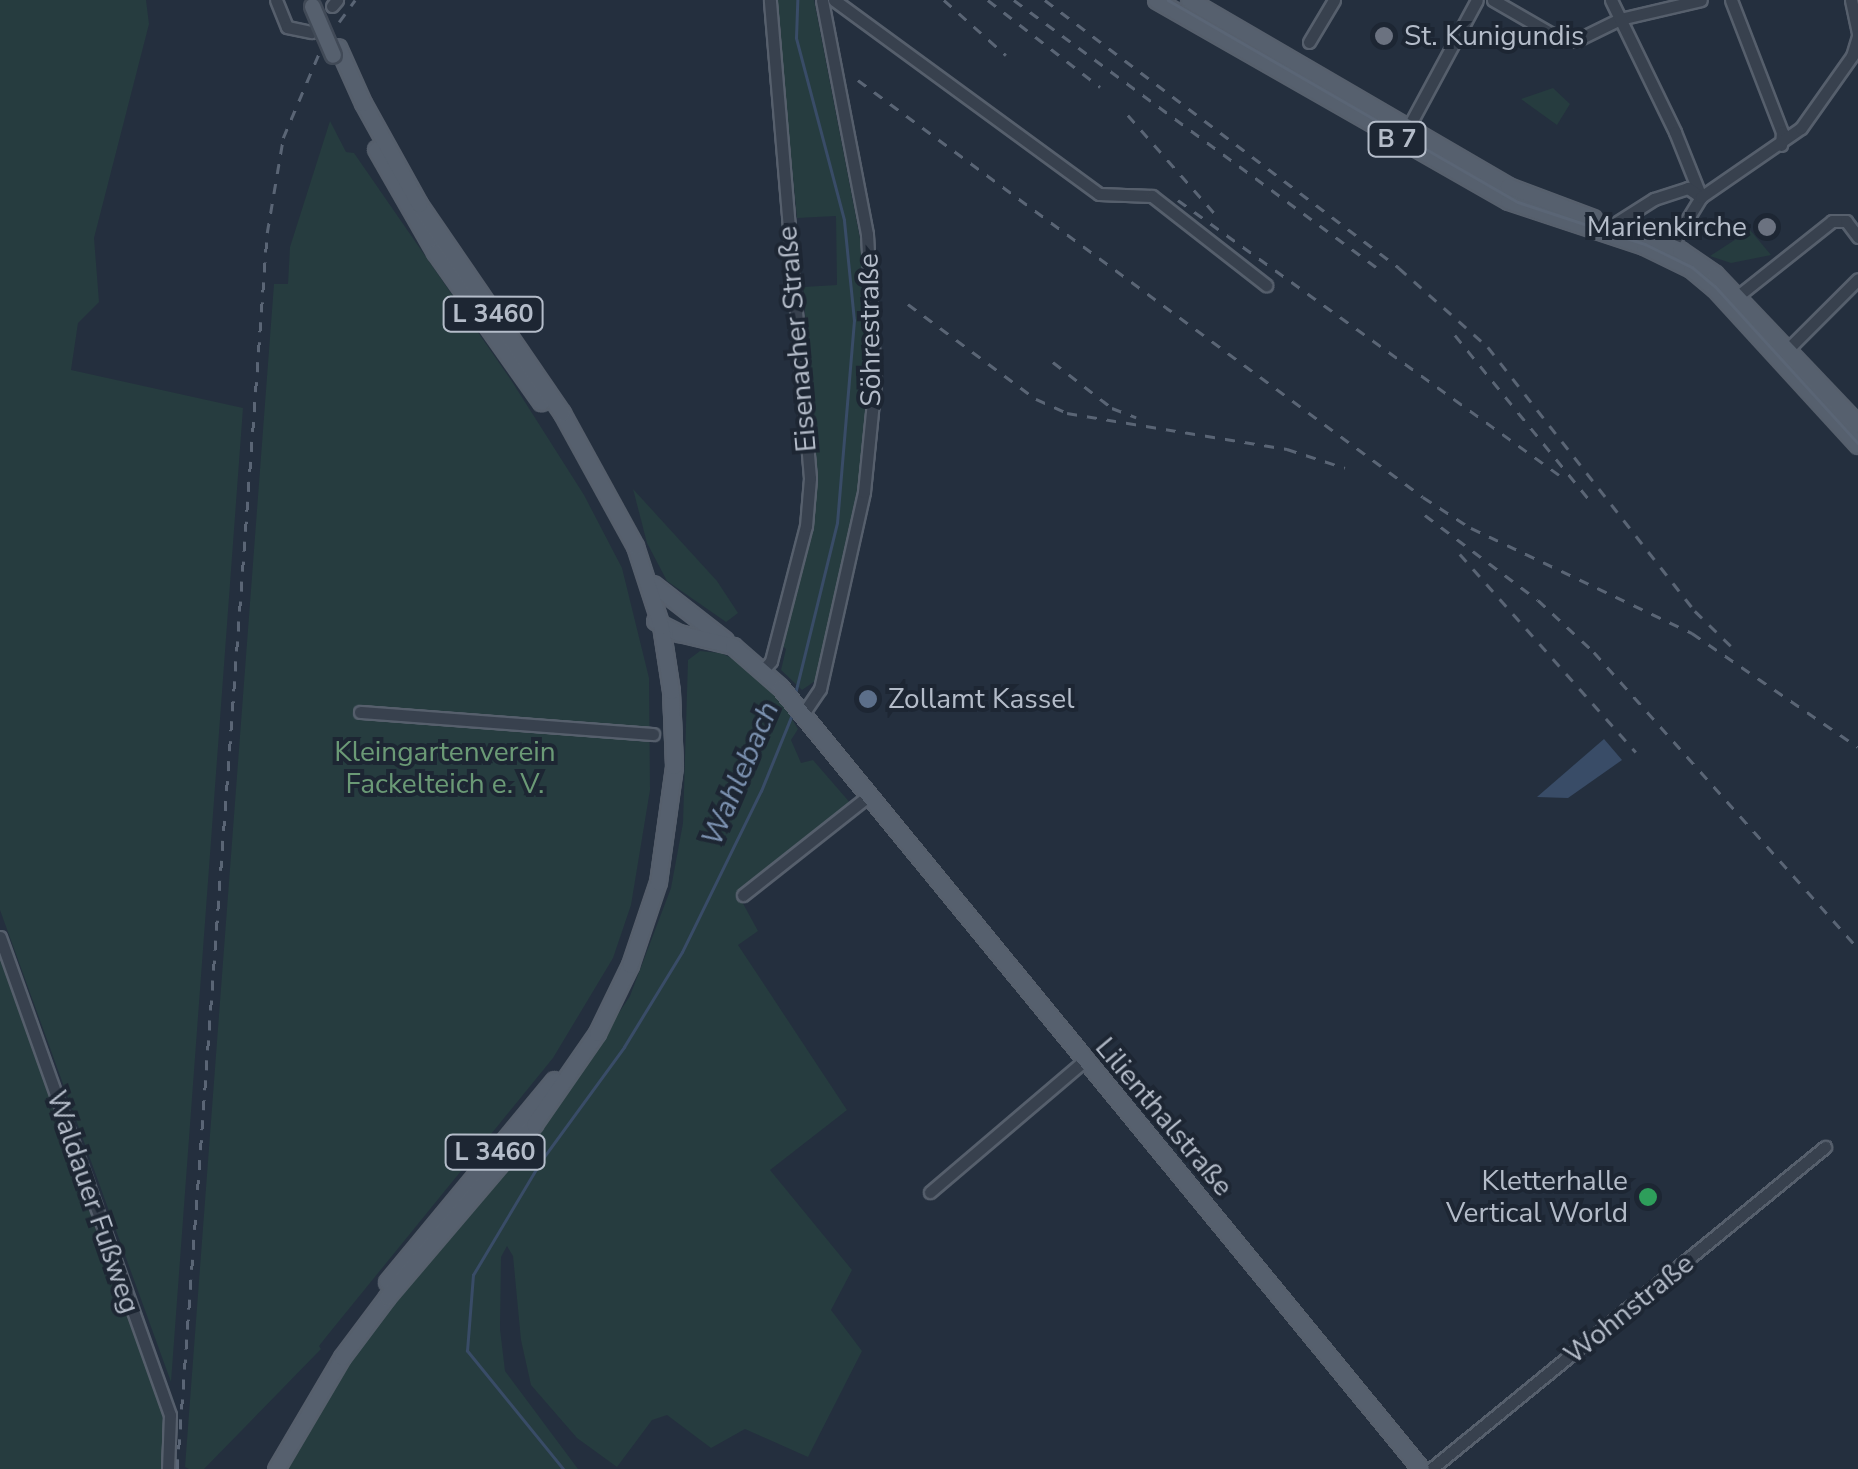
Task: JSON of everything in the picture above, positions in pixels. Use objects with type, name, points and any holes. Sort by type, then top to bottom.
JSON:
[{"type":"main road","name":"B 7","points":[[1156,0],[1505,199],[1668,251]]},
{"type":"main road","name":"B 7","points":[[1189,0],[1207,4],[1522,194],[1613,225],[1668,251],[1733,300],[1858,424]]},
{"type":"main road","name":"L 3460","points":[[276,1469],[342,1357],[387,1297],[534,1124],[604,1018],[644,928],[667,839],[674,766],[668,670],[655,620],[626,548],[595,486],[400,195],[336,51],[322,2]]},
{"type":"main road","name":"L 3460","points":[[266,1469],[330,1358],[586,1034],[629,946],[652,870],[665,783],[663,695],[649,580],[599,475],[420,204],[336,51]]},
{"type":"main road","name":"B 7","points":[[1733,300],[1858,444]]},
{"type":"main road","points":[[649,580],[732,646]]},
{"type":"main road","points":[[655,620],[696,618]]},
{"type":"main road","name":"Lilienthalstraße","points":[[655,620],[732,646],[763,670],[798,708],[1421,1469]]},
{"type":"main road","points":[[668,670],[682,647],[702,638]]},
{"type":"street","points":[[276,0],[287,27],[311,32]]},
{"type":"street","name":"Eisenacher Straße","points":[[763,670],[772,660],[806,526],[810,478],[770,0]]},
{"type":"street","name":"Söhrestraße","points":[[798,708],[820,689],[864,492],[875,382],[867,234],[822,0]]},
{"type":"street","points":[[834,0],[1099,194],[1152,196],[1266,285]]},
{"type":"street","points":[[1309,42],[1334,0]]},
{"type":"street","points":[[1408,128],[1477,0]]},
{"type":"street","points":[[1493,0],[1555,36],[1575,41],[1620,19],[1701,0]]},
{"type":"street","points":[[1611,0],[1701,197]]},
{"type":"street","points":[[1731,0],[1782,132],[1781,143]]},
{"type":"street","points":[[1668,251],[1701,197],[1781,143],[1808,119],[1852,56],[1858,34],[1851,0]]},
{"type":"street","points":[[1613,225],[1654,199],[1688,188],[1701,197]]},
{"type":"street","points":[[1733,300],[1832,221],[1846,221],[1858,237]]},
{"type":"street","points":[[1787,350],[1858,279]]},
{"type":"street","points":[[360,712],[653,734]]},
{"type":"street","points":[[743,896],[867,796]]},
{"type":"street","name":"Waldauer Fußweg","points":[[0,937],[170,1415],[168,1469]]},
{"type":"street","points":[[930,1192],[1085,1060]]},
{"type":"street","name":"Wohnstraße","points":[[1431,1469],[1825,1148]]},
{"type":"green space","points":[[0,0],[146,0],[149,24],[94,238],[99,302],[78,323],[71,370],[243,408],[171,1382],[0,910]]},
{"type":"green space","points":[[776,0],[814,0],[862,249],[870,380],[860,490],[815,681],[802,690],[781,670],[786,649],[782,645],[818,479],[803,287],[837,285],[836,216],[797,218]]},
{"type":"green space","points":[[1553,88],[1570,104],[1557,125],[1521,99]]},
{"type":"green space","name":"Kleingartenverein Fackelteich e. V.","points":[[330,121],[346,152],[354,153],[511,380],[584,495],[622,568],[649,678],[650,790],[631,905],[613,958],[553,1058],[326,1337],[321,1349],[204,1469],[189,1469],[185,1467],[274,284],[288,284],[290,247]]},
{"type":"green space","points":[[1750,230],[1771,255],[1731,263],[1710,256]]},
{"type":"green space","points":[[633,489],[717,581],[738,613],[726,622],[667,581],[647,543]]},
{"type":"green space","points":[[700,651],[721,653],[740,662],[779,698],[798,729],[791,740],[801,763],[813,760],[852,805],[740,898],[758,931],[738,945],[847,1110],[770,1170],[852,1270],[831,1310],[862,1351],[808,1457],[745,1429],[711,1448],[667,1415],[652,1420],[617,1467],[577,1438],[531,1385],[521,1340],[513,1256],[507,1246],[501,1257],[500,1329],[505,1371],[578,1469],[283,1469],[348,1357],[562,1099],[630,996],[671,888],[683,823],[688,660]]},
{"type":"green space","points":[[0,945],[168,1421],[162,1469],[0,1469]]},
{"type":"water","points":[[1604,739],[1622,760],[1568,798],[1537,797]]},
{"type":"waterway","name":"Wahlebach","points":[[795,694],[837,523],[854,321],[844,220],[796,38],[797,0]]},
{"type":"waterway","name":"Wahlebach","points":[[563,1469],[467,1351],[473,1275],[541,1161],[624,1047],[682,952],[761,791],[793,712]]},
{"type":"tram line","points":[[1168,0],[1518,202],[1645,244],[1692,267],[1715,286],[1858,443]]},
{"type":"railway","points":[[339,22],[355,0]]},
{"type":"railway","points":[[944,0],[1006,55]]},
{"type":"railway","points":[[988,0],[1100,87]]},
{"type":"railway","points":[[1014,0],[1376,267]]},
{"type":"railway","points":[[1045,0],[1399,268],[1488,347],[1695,611],[1731,646]]},
{"type":"railway","points":[[177,1469],[267,233],[283,138],[319,53]]},
{"type":"railway","points":[[858,80],[1423,497],[1471,528],[1692,633],[1858,747]]},
{"type":"railway","points":[[1128,115],[1217,216]]},
{"type":"railway","points":[[1178,200],[1559,475]]},
{"type":"railway","points":[[908,304],[1036,399],[1067,413],[1287,449],[1345,468]]},
{"type":"railway","points":[[1455,335],[1591,502]]},
{"type":"railway","points":[[1053,362],[1112,408],[1136,417]]},
{"type":"railway","points":[[1425,515],[1538,600],[1594,652],[1858,948]]},
{"type":"railway","points":[[1460,554],[1636,752]]},
{"type":"place","name":"St. Kunigundis","points":[[1384,36]]},
{"type":"place","name":"Marienkirche","points":[[1767,227]]},
{"type":"place","name":"Zollamt Kassel","points":[[868,699]]},
{"type":"place","name":"Kletterhalle Vertical World","points":[[1648,1197]]}]
